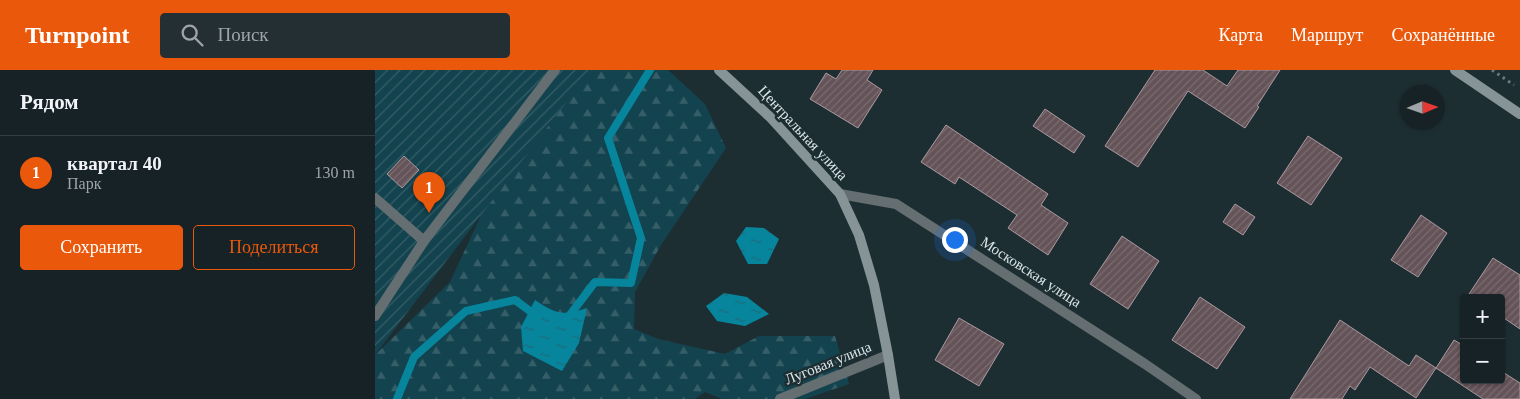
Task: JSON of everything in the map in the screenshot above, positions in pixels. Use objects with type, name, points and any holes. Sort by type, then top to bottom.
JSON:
[{"type":"street","points":[[375,316],[423,241],[555,70]]},
{"type":"street","name":"Центральная улица","points":[[719,70],[770,117],[840,194],[859,235],[874,285],[895,399]]},
{"type":"street","points":[[1455,70],[1520,114]]},
{"type":"street","name":"Московская улица","points":[[840,194],[896,204],[1145,364],[1196,399]]},
{"type":"street","points":[[375,198],[423,241]]},
{"type":"street","name":"Луговая улица","points":[[779,399],[888,355]]},
{"type":"path","points":[[1492,70],[1520,89]]},
{"type":"green space","points":[[375,70],[591,70],[375,355]]},
{"type":"green space","points":[[572,70],[668,70],[705,104],[726,148],[661,245],[635,292],[634,329],[658,339],[725,354],[759,336],[835,336],[849,384],[805,399],[722,399],[705,392],[695,399],[375,399],[375,355],[450,282],[507,160]]},
{"type":"water","points":[[746,227],[764,228],[779,239],[767,264],[748,264],[736,241]]},
{"type":"water","points":[[724,293],[747,297],[769,314],[745,326],[717,321],[706,306]]},
{"type":"water","points":[[535,300],[554,311],[566,313],[587,308],[579,343],[562,371],[523,351],[521,327]]},
{"type":"building","points":[[842,70],[873,70],[867,80],[882,90],[858,128],[810,99],[826,73],[836,79]]},
{"type":"building","points":[[1155,70],[1203,70],[1227,86],[1238,70],[1280,70],[1245,128],[1188,91],[1138,167],[1105,146]]},
{"type":"building","points":[[1045,109],[1085,136],[1074,153],[1033,126]]},
{"type":"building","points":[[946,125],[1048,194],[1041,205],[1068,223],[1048,255],[1008,228],[1017,215],[959,177],[955,184],[921,162]]},
{"type":"building","points":[[1308,136],[1342,158],[1311,205],[1277,183]]},
{"type":"building","points":[[404,156],[419,170],[402,188],[387,174]]},
{"type":"building","points":[[1235,204],[1255,217],[1243,235],[1223,222]]},
{"type":"building","points":[[1421,215],[1447,233],[1418,277],[1391,260]]},
{"type":"building","points":[[1122,236],[1159,261],[1128,309],[1090,284]]},
{"type":"building","points":[[1493,258],[1520,275],[1520,329],[1505,319],[1505,294],[1469,294]]},
{"type":"building","points":[[1200,297],[1245,327],[1217,369],[1172,340]]},
{"type":"building","points":[[959,318],[1004,344],[979,386],[935,360]]},
{"type":"building","points":[[1340,320],[1409,366],[1416,355],[1436,368],[1416,398],[1370,367],[1355,390],[1350,386],[1342,399],[1290,399]]},
{"type":"building","points":[[1454,340],[1460,344],[1460,384],[1436,368]]},
{"type":"building","points":[[1505,374],[1520,383],[1520,399],[1483,399],[1460,384],[1505,384]]},
{"type":"waterway","points":[[566,320],[595,282],[631,283],[641,238],[608,138],[650,70]]},
{"type":"waterway","points":[[397,399],[414,357],[466,311],[515,300],[538,317]]},
{"type":"place","name":"квартал 40","points":[[429,213]]}]
